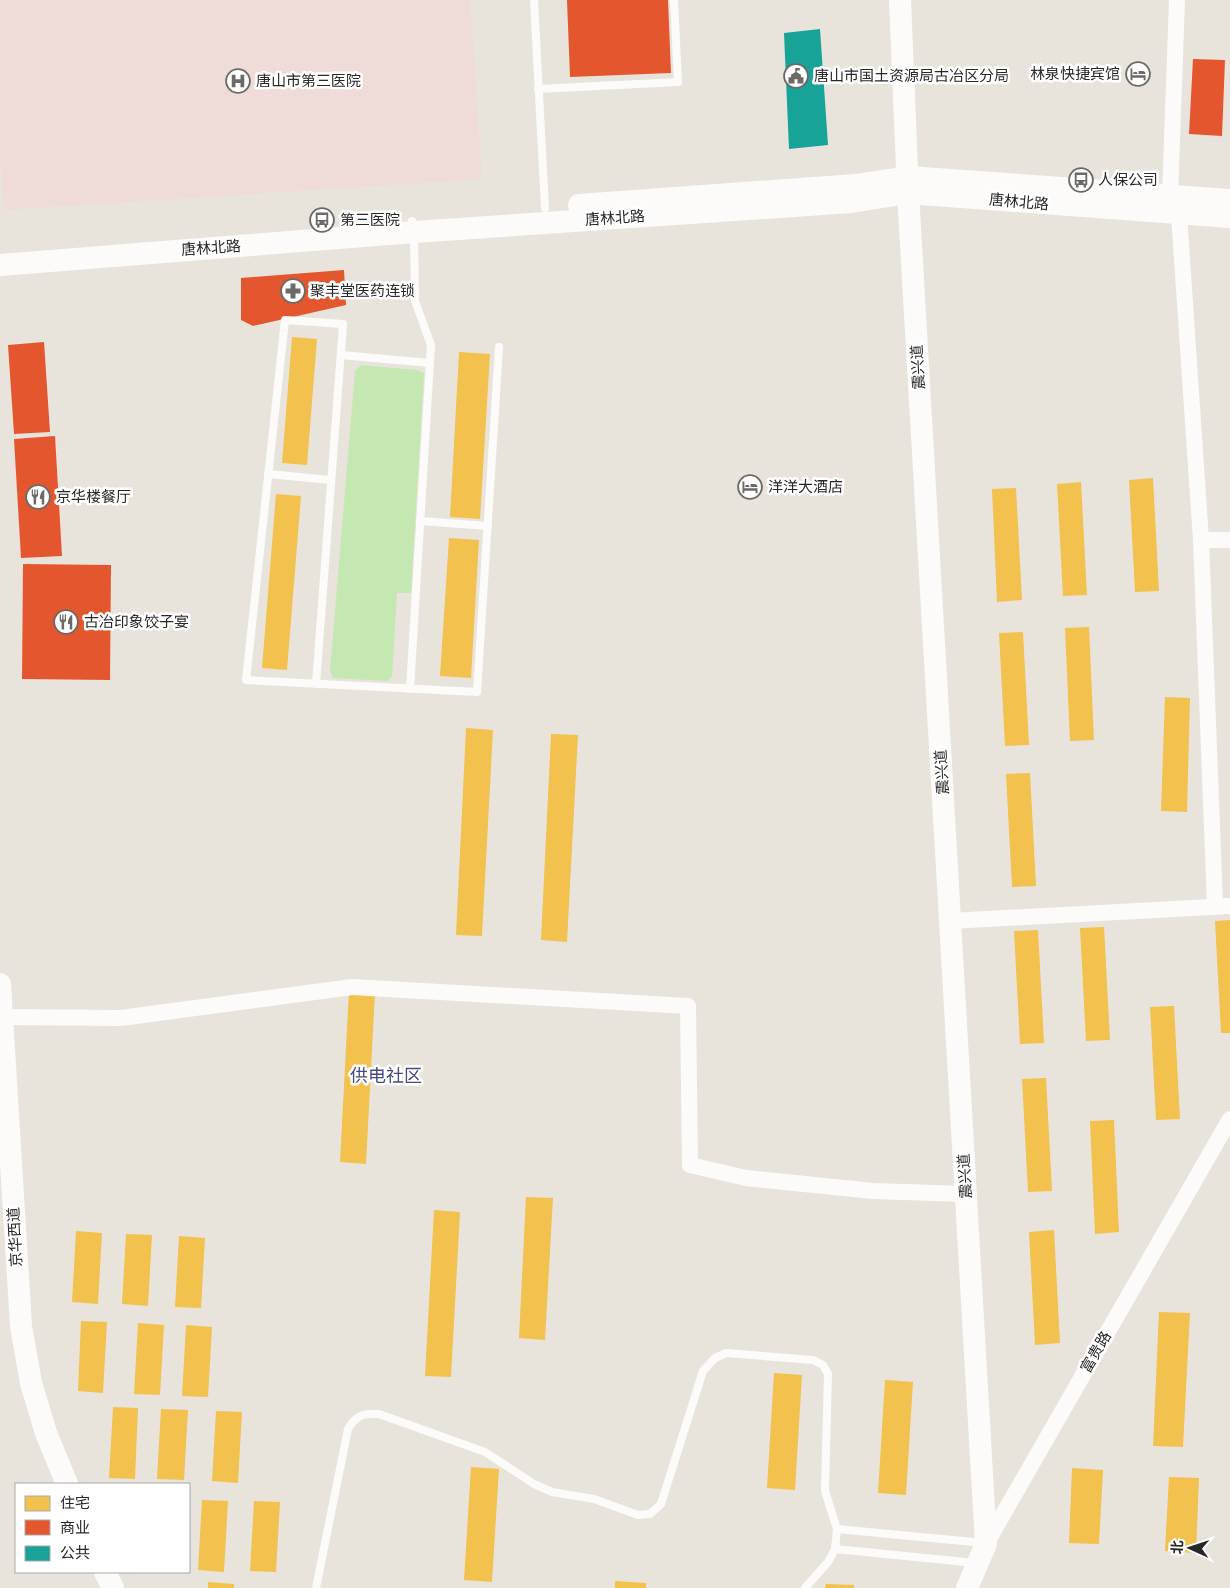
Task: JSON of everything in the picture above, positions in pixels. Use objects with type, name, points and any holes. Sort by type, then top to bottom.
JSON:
[{"type":"main road","name":"震兴道","points":[[900,0],[908,185],[966,1194],[981,1553]]},
{"type":"main road","name":"唐林北路","points":[[0,264],[413,226],[544,208],[856,185],[908,185],[1175,206],[1230,217]]},
{"type":"main road","name":"唐林北路","points":[[0,250],[851,202],[908,185]]},
{"type":"main road","name":"唐林北路","points":[[1175,206],[1230,200]]},
{"type":"main road","name":"京华西道","points":[[0,984],[21,1326],[31,1383],[46,1433],[67,1483]]},
{"type":"main road","name":"富贵路","points":[[967,1588],[981,1553]]},
{"type":"main road","points":[[106,1573],[113,1588]]},
{"type":"street","points":[[950,921],[1222,906],[1201,540],[1175,206],[1177,0]]},
{"type":"street","points":[[1201,540],[1230,540]]},
{"type":"street","points":[[2,1017],[121,1018],[352,987],[688,1006],[690,1165],[746,1178],[873,1191],[966,1194]]},
{"type":"street","name":"富贵路","points":[[981,1553],[1230,1119]]},
{"type":"lane","points":[[534,0],[544,208]]},
{"type":"lane","points":[[538,89],[678,82],[674,0]]},
{"type":"lane","points":[[410,689],[431,345],[415,301],[413,226]]},
{"type":"lane","points":[[316,684],[343,324],[285,320],[246,680],[316,684],[410,689],[478,692],[500,347]]},
{"type":"lane","points":[[341,355],[430,363]]},
{"type":"lane","points":[[268,474],[332,480]]},
{"type":"lane","points":[[420,522],[488,526]]},
{"type":"lane","points":[[316,1588],[348,1428],[354,1419],[366,1413],[380,1414],[485,1452],[534,1484],[552,1492],[594,1499],[638,1515],[650,1514],[661,1504],[703,1372],[715,1358],[726,1353],[814,1360],[823,1365],[828,1374],[825,1491],[837,1529],[835,1549],[828,1562],[805,1588]]},
{"type":"lane","points":[[837,1529],[981,1553]]},
{"type":"lane","points":[[835,1549],[981,1553]]},
{"type":"shaded area","name":"唐山市第三医院","points":[[0,0],[470,0],[482,179],[4,210],[0,162]]},
{"type":"green space","points":[[361,365],[417,370],[424,373],[411,593],[397,593],[392,677],[387,681],[333,678],[330,671],[355,371]]},
{"type":"building: 住宅","points":[[292,337],[317,339],[307,465],[282,463]]},
{"type":"building: 住宅","points":[[459,352],[490,354],[480,519],[450,517]]},
{"type":"building: 住宅","points":[[1153,478],[1159,591],[1135,592],[1129,480]]},
{"type":"building: 住宅","points":[[1081,482],[1087,595],[1063,596],[1057,484]]},
{"type":"building: 住宅","points":[[1016,488],[1022,600],[997,602],[992,489]]},
{"type":"building: 住宅","points":[[276,494],[301,496],[287,670],[262,668]]},
{"type":"building: 住宅","points":[[449,538],[479,540],[471,678],[440,676]]},
{"type":"building: 住宅","points":[[1089,627],[1094,740],[1070,741],[1065,628]]},
{"type":"building: 住宅","points":[[1023,632],[1029,745],[1005,746],[999,633]]},
{"type":"building: 住宅","points":[[1165,697],[1190,698],[1187,812],[1161,811]]},
{"type":"building: 住宅","points":[[466,728],[493,730],[482,936],[456,935]]},
{"type":"building: 住宅","points":[[551,734],[578,735],[567,942],[541,940]]},
{"type":"building: 住宅","points":[[1030,773],[1036,886],[1012,887],[1006,774]]},
{"type":"building: 住宅","points":[[1230,920],[1230,1033],[1221,1033],[1215,921]]},
{"type":"building: 住宅","points":[[1104,927],[1110,1040],[1086,1041],[1080,928]]},
{"type":"building: 住宅","points":[[1038,930],[1044,1043],[1020,1044],[1014,931]]},
{"type":"building: 住宅","points":[[349,990],[375,992],[366,1164],[340,1162]]},
{"type":"building: 住宅","points":[[1174,1006],[1180,1119],[1156,1120],[1150,1007]]},
{"type":"building: 住宅","points":[[1046,1078],[1052,1191],[1028,1192],[1022,1079]]},
{"type":"building: 住宅","points":[[1114,1120],[1119,1232],[1095,1234],[1090,1121]]},
{"type":"building: 住宅","points":[[526,1197],[553,1198],[545,1340],[519,1338]]},
{"type":"building: 住宅","points":[[434,1210],[460,1212],[451,1377],[425,1376]]},
{"type":"building: 住宅","points":[[1054,1230],[1060,1343],[1035,1345],[1029,1232]]},
{"type":"building: 住宅","points":[[76,1231],[102,1233],[98,1304],[72,1302]]},
{"type":"building: 住宅","points":[[126,1234],[152,1235],[148,1306],[122,1304]]},
{"type":"building: 住宅","points":[[179,1236],[205,1238],[201,1308],[175,1307]]},
{"type":"building: 住宅","points":[[1159,1312],[1190,1313],[1183,1447],[1153,1446]]},
{"type":"building: 住宅","points":[[81,1321],[107,1322],[103,1393],[78,1391]]},
{"type":"building: 住宅","points":[[138,1323],[164,1325],[160,1395],[134,1394]]},
{"type":"building: 住宅","points":[[186,1325],[212,1327],[208,1397],[182,1396]]},
{"type":"building: 住宅","points":[[774,1373],[802,1375],[795,1490],[767,1488]]},
{"type":"building: 住宅","points":[[885,1380],[913,1382],[906,1495],[878,1493]]},
{"type":"building: 住宅","points":[[113,1407],[138,1408],[135,1479],[109,1478]]},
{"type":"building: 住宅","points":[[161,1409],[188,1410],[184,1480],[157,1479]]},
{"type":"building: 住宅","points":[[216,1411],[242,1412],[238,1483],[212,1481]]},
{"type":"building: 住宅","points":[[471,1467],[499,1469],[492,1582],[464,1580]]},
{"type":"building: 住宅","points":[[1072,1468],[1103,1470],[1099,1544],[1069,1543]]},
{"type":"building: 住宅","points":[[1169,1477],[1199,1478],[1196,1553],[1165,1551]]},
{"type":"building: 住宅","points":[[202,1500],[228,1501],[224,1572],[198,1570]]},
{"type":"building: 住宅","points":[[254,1501],[280,1502],[276,1572],[250,1571]]},
{"type":"building: 住宅","points":[[615,1581],[646,1583],[646,1588],[615,1588]]},
{"type":"building: 住宅","points":[[208,1582],[234,1584],[234,1588],[208,1588]]},
{"type":"building: 住宅","points":[[826,1584],[854,1585],[854,1588],[825,1588]]},
{"type":"building: 商业","points":[[567,0],[668,0],[671,73],[570,77]]},
{"type":"building: 商业","points":[[1193,59],[1225,60],[1222,136],[1189,134]]},
{"type":"building: 商业","name":"聚丰堂医药连锁","points":[[344,270],[346,305],[253,326],[241,320],[241,278]]},
{"type":"building: 商业","points":[[44,342],[50,432],[14,434],[8,345]]},
{"type":"building: 商业","name":"京华楼餐厅","points":[[55,436],[62,556],[21,558],[14,439]]},
{"type":"building: 商业","name":"古冶印象饺子宴","points":[[23,564],[111,565],[110,680],[22,679]]},
{"type":"building: 公共","name":"唐山市国土资源局古冶区分局","points":[[820,29],[828,145],[789,149],[784,33]]},
{"type":"place","name":"林泉快捷宾馆","points":[[1138,74]]},
{"type":"place","name":"唐山市国土资源局古冶区分局","points":[[796,76]]},
{"type":"place","name":"唐山市第三医院","points":[[238,81]]},
{"type":"place","name":"人保公司","points":[[1081,180]]},
{"type":"place","name":"第三医院","points":[[322,220]]},
{"type":"place","name":"聚丰堂医药连锁","points":[[293,291]]},
{"type":"place","name":"洋洋大酒店","points":[[750,487]]},
{"type":"place","name":"京华楼餐厅","points":[[38,497]]},
{"type":"place","name":"古冶印象饺子宴","points":[[66,622]]},
{"type":"district","name":"供电社区","points":[[386,1076]]}]
